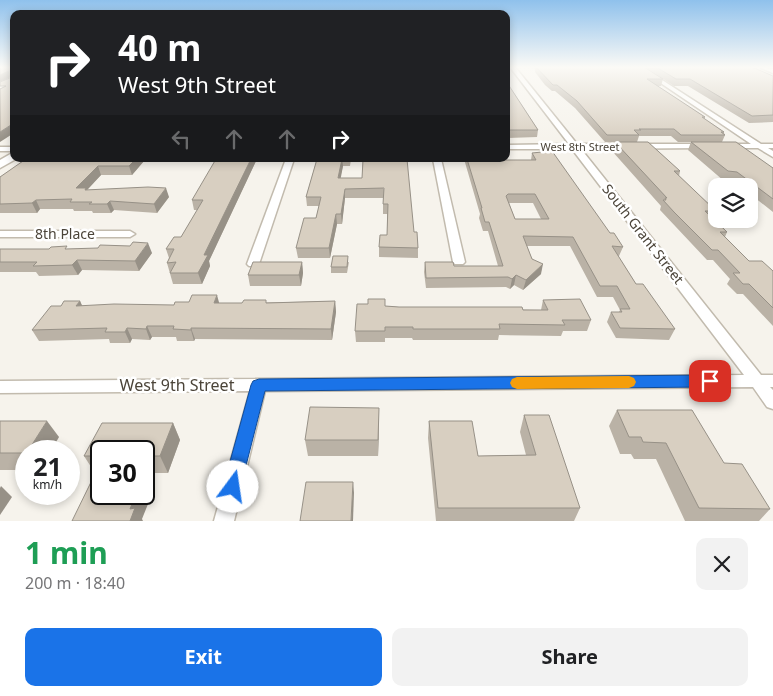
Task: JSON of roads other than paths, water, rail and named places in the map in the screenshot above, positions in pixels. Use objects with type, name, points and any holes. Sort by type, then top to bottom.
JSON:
[{"type":"street","name":"South Grant Street","points":[[532,91],[773,402]]},
{"type":"street","points":[[676,91],[773,155]]},
{"type":"street","name":"West 8th Street","points":[[510,147],[773,146]]},
{"type":"street","points":[[253,264],[289,162]]},
{"type":"street","points":[[438,162],[459,262]]},
{"type":"street","name":"8th Place","points":[[0,234],[130,234]]},
{"type":"street","name":"West 9th Street","points":[[0,387],[773,381]]},
{"type":"street","points":[[224,521],[259,385]]}]
